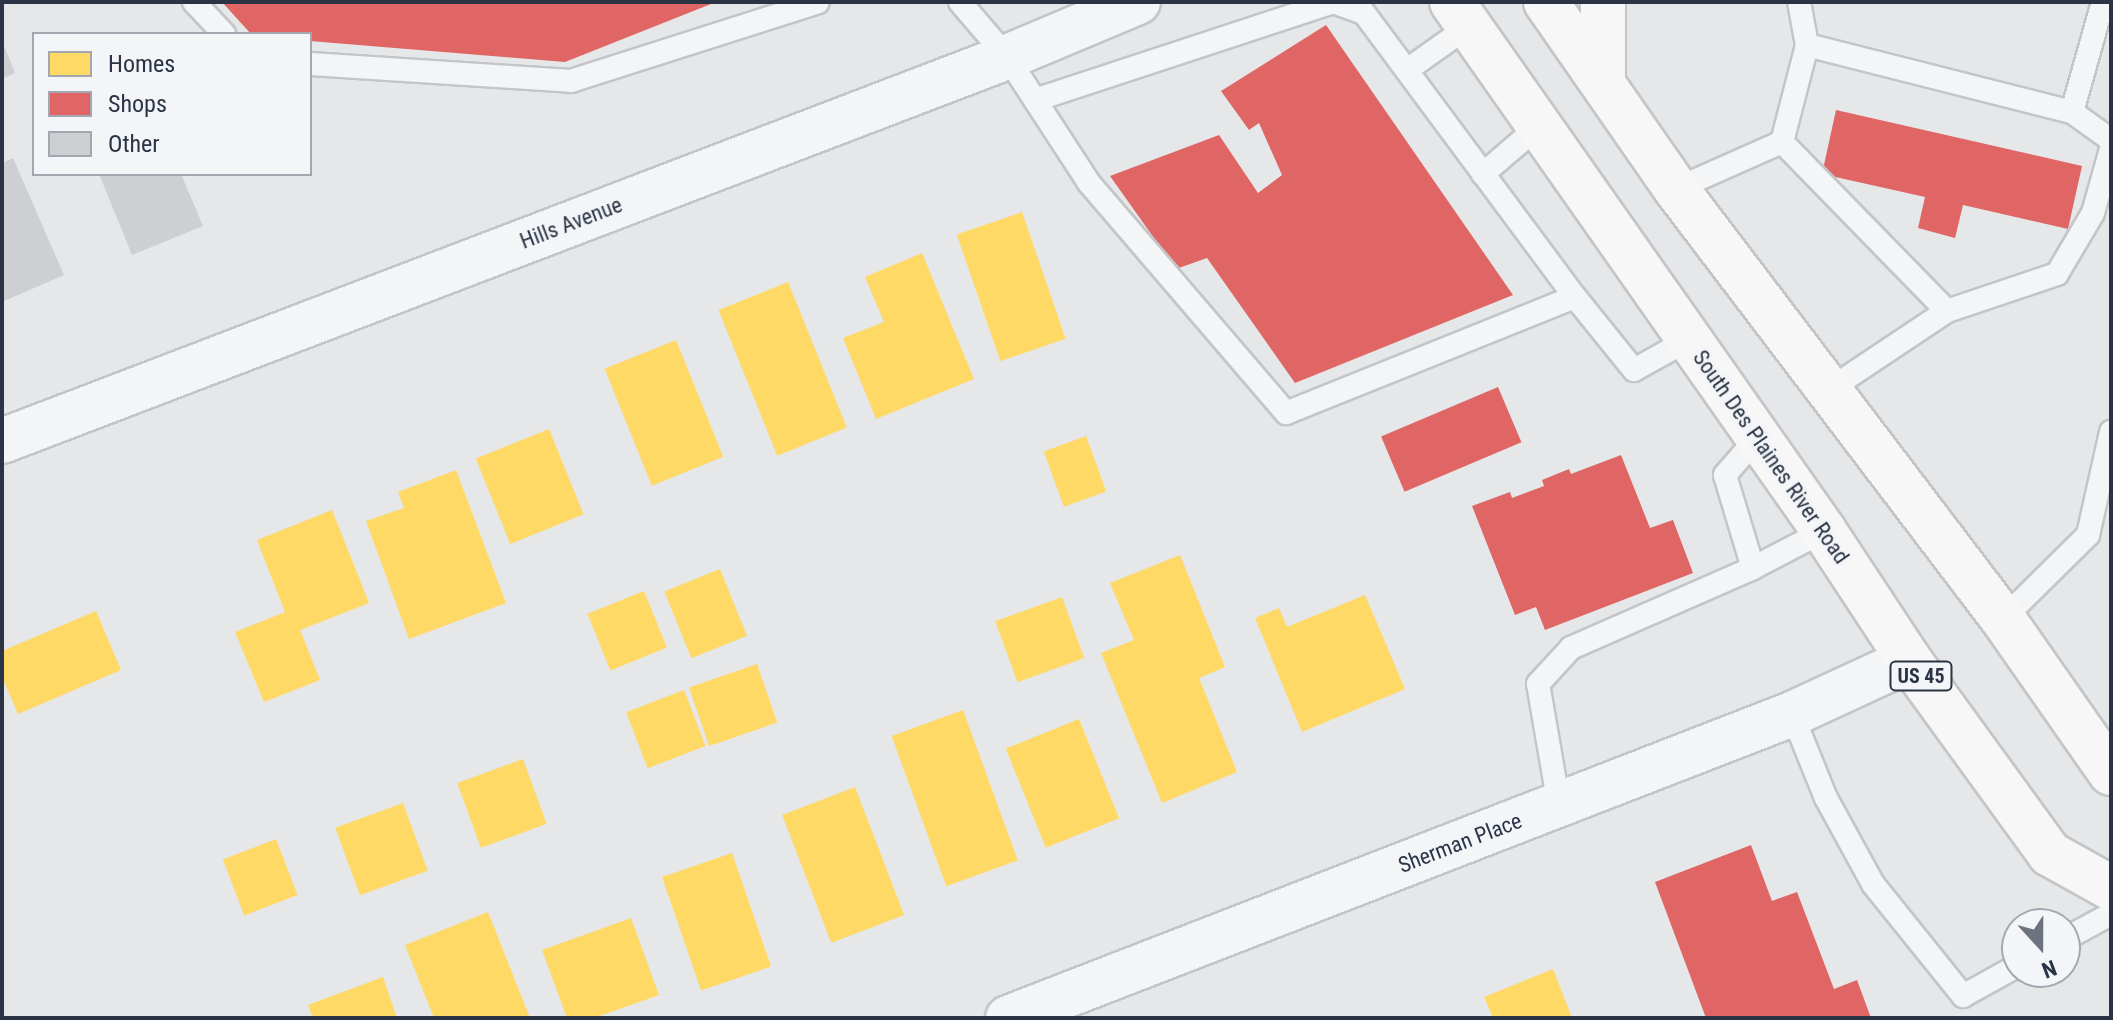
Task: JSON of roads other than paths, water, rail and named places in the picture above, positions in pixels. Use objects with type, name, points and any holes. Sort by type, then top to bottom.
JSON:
[{"type":"main road","points":[[1546,2],[1676,189],[2003,619],[2111,773]]},
{"type":"main road","points":[[1603,2],[1600,20],[1603,82]]},
{"type":"main road","name":"South Des Plaines River Road","points":[[1460,14],[1824,531],[1909,660],[2050,854],[2111,888]]},
{"type":"street","name":"Hills Avenue","points":[[2,441],[1007,57],[1138,2]]},
{"type":"street","name":"Sherman Place","points":[[1008,1018],[1792,714],[1909,660]]},
{"type":"lane","points":[[194,2],[222,32]]},
{"type":"lane","points":[[312,64],[571,81],[818,2]]},
{"type":"lane","points":[[960,2],[1007,57],[1089,183],[1286,413],[1575,297]]},
{"type":"lane","points":[[1035,100],[1333,2],[1364,13],[1575,297],[1634,370],[1688,340]]},
{"type":"lane","points":[[1782,142],[1807,45],[1799,2]]},
{"type":"lane","points":[[2072,112],[2103,2]]},
{"type":"lane","points":[[1407,70],[1460,14]]},
{"type":"lane","points":[[1807,45],[2072,112],[2111,140]]},
{"type":"lane","points":[[1483,174],[1540,125]]},
{"type":"lane","points":[[1676,189],[1782,142]]},
{"type":"lane","points":[[1782,142],[1947,311]]},
{"type":"lane","points":[[1830,389],[1947,311],[2057,274],[2093,213],[2111,149]]},
{"type":"lane","points":[[2003,619],[2088,535],[2111,432]]},
{"type":"lane","points":[[1753,568],[1725,475],[1758,437]]},
{"type":"lane","points":[[1559,805],[1538,684],[1571,648],[1753,568],[1824,531]]},
{"type":"lane","points":[[1792,714],[1826,798],[1873,884],[1963,996],[2001,975]]},
{"type":"lane","points":[[2081,930],[2111,914]]}]
